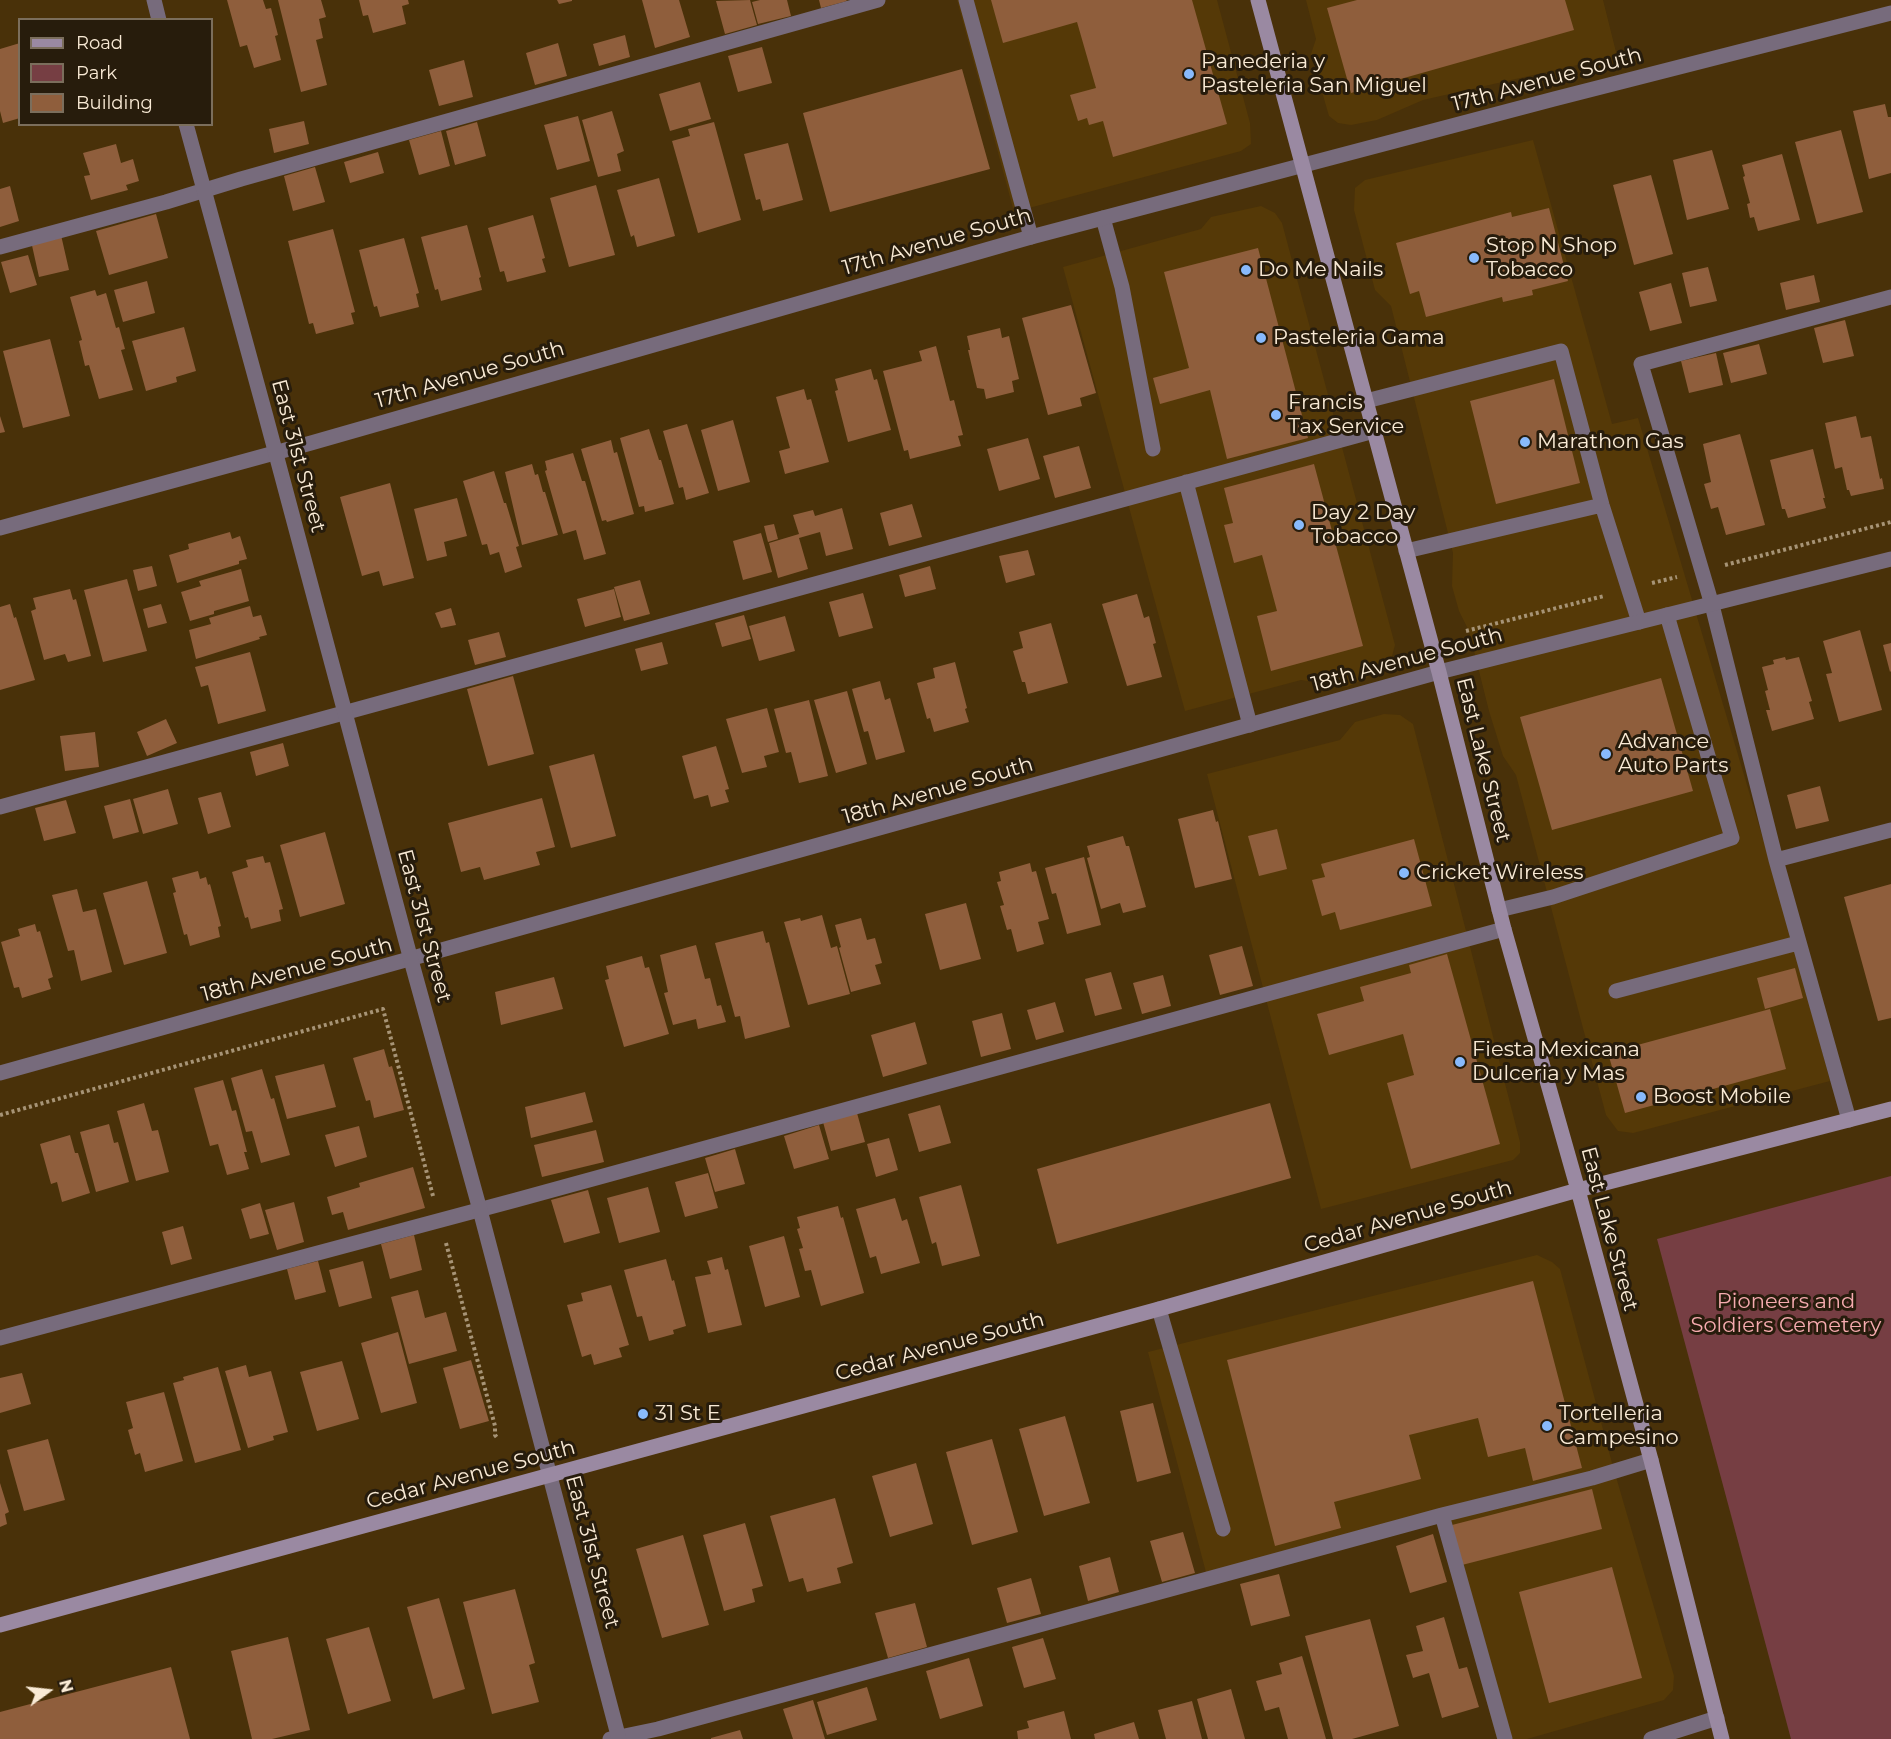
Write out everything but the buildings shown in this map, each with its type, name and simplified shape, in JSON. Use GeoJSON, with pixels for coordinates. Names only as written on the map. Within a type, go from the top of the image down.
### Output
{"type":"FeatureCollection","features":[{"type":"Feature","properties":{"kind":"main road","name":"East Lake Street"},"geometry":{"type":"LineString","coordinates":[[1258,0],[1439,672],[1504,929],[1651,1460],[1722,1739]]}},
{"type":"Feature","properties":{"kind":"main road","name":"Cedar Avenue South"},"geometry":{"type":"LineString","coordinates":[[0,1624],[1159,1310],[1578,1190],[1891,1109]]}},
{"type":"Feature","properties":{"kind":"street"},"geometry":{"type":"LineString","coordinates":[[154,0],[158,18]]}},
{"type":"Feature","properties":{"kind":"street"},"geometry":{"type":"LineString","coordinates":[[0,247],[878,0]]}},
{"type":"Feature","properties":{"kind":"street"},"geometry":{"type":"LineString","coordinates":[[966,0],[1031,237]]}},
{"type":"Feature","properties":{"kind":"street","name":"17th Avenue South"},"geometry":{"type":"LineString","coordinates":[[0,528],[276,453],[1031,237],[1891,13]]}},
{"type":"Feature","properties":{"kind":"street","name":"East 31st Street"},"geometry":{"type":"LineString","coordinates":[[186,126],[480,1210],[616,1738]]}},
{"type":"Feature","properties":{"kind":"street"},"geometry":{"type":"LineString","coordinates":[[1103,219],[1122,287],[1152,449]]}},
{"type":"Feature","properties":{"kind":"street"},"geometry":{"type":"LineString","coordinates":[[1850,1120],[1798,943],[1712,605],[1641,364],[1891,297]]}},
{"type":"Feature","properties":{"kind":"street"},"geometry":{"type":"LineString","coordinates":[[1366,401],[1561,351],[1602,505],[1639,622]]}},
{"type":"Feature","properties":{"kind":"street"},"geometry":{"type":"LineString","coordinates":[[0,807],[1374,431]]}},
{"type":"Feature","properties":{"kind":"street"},"geometry":{"type":"LineString","coordinates":[[1186,482],[1250,725]]}},
{"type":"Feature","properties":{"kind":"street"},"geometry":{"type":"LineString","coordinates":[[1406,551],[1602,505]]}},
{"type":"Feature","properties":{"kind":"street","name":"18th Avenue South"},"geometry":{"type":"LineString","coordinates":[[0,1073],[1439,672],[1891,560]]}},
{"type":"Feature","properties":{"kind":"street"},"geometry":{"type":"LineString","coordinates":[[1499,910],[1553,897],[1732,838],[1667,615]]}},
{"type":"Feature","properties":{"kind":"street"},"geometry":{"type":"LineString","coordinates":[[1776,860],[1891,830]]}},
{"type":"Feature","properties":{"kind":"street"},"geometry":{"type":"LineString","coordinates":[[0,1338],[480,1210],[1504,929]]}},
{"type":"Feature","properties":{"kind":"street"},"geometry":{"type":"LineString","coordinates":[[1616,991],[1798,943]]}},
{"type":"Feature","properties":{"kind":"street"},"geometry":{"type":"LineString","coordinates":[[1159,1310],[1223,1528]]}},
{"type":"Feature","properties":{"kind":"street"},"geometry":{"type":"LineString","coordinates":[[616,1738],[658,1729],[1442,1515],[1592,1478],[1651,1460]]}},
{"type":"Feature","properties":{"kind":"street"},"geometry":{"type":"LineString","coordinates":[[1442,1515],[1505,1739]]}},
{"type":"Feature","properties":{"kind":"street"},"geometry":{"type":"LineString","coordinates":[[1651,1739],[1717,1718]]}},
{"type":"Feature","properties":{"kind":"path"},"geometry":{"type":"LineString","coordinates":[[0,1115],[383,1009]]}},
{"type":"Feature","properties":{"kind":"shaded area"},"geometry":{"type":"Polygon","coordinates":[[[957,0],[1217,0],[1250,123],[1251,144],[1241,151],[1014,212],[957,0]]]}},
{"type":"Feature","properties":{"kind":"shaded area"},"geometry":{"type":"Polygon","coordinates":[[[1306,0],[1603,0],[1617,56],[1423,100],[1377,120],[1351,125],[1338,123],[1329,116],[1311,54],[1316,39],[1306,0]]]}},
{"type":"Feature","properties":{"kind":"shaded area"},"geometry":{"type":"Polygon","coordinates":[[[1533,140],[1612,424],[1638,418],[1785,913],[1830,1081],[1633,1133],[1618,1131],[1606,1115],[1516,775],[1503,756],[1469,631],[1459,611],[1452,586],[1453,553],[1391,306],[1375,290],[1354,210],[1355,188],[1365,180],[1533,140]]]}},
{"type":"Feature","properties":{"kind":"shaded area"},"geometry":{"type":"Polygon","coordinates":[[[1261,206],[1275,213],[1282,223],[1395,645],[1391,660],[1368,677],[1347,687],[1301,680],[1185,711],[1063,267],[1201,229],[1211,217],[1261,206]]]}},
{"type":"Feature","properties":{"kind":"shaded area"},"geometry":{"type":"Polygon","coordinates":[[[1384,714],[1400,715],[1413,724],[1520,1142],[1520,1153],[1513,1160],[1321,1209],[1207,774],[1340,740],[1355,722],[1384,714]]]}},
{"type":"Feature","properties":{"kind":"shaded area"},"geometry":{"type":"Polygon","coordinates":[[[1537,1255],[1552,1262],[1560,1269],[1612,1463],[1674,1676],[1673,1690],[1664,1700],[1527,1739],[1497,1739],[1435,1515],[1208,1580],[1148,1352],[1537,1255]]]}},
{"type":"Feature","properties":{"kind":"green space","name":"Pioneers and Soldiers Cemetery"},"geometry":{"type":"Polygon","coordinates":[[[1891,1176],[1891,1739],[1791,1739],[1657,1239],[1891,1176]]]}},
{"type":"Feature","properties":{"kind":"place","name":"Panederia y Pasteleria San Miguel"},"geometry":{"type":"Point","coordinates":[1189,74]}},
{"type":"Feature","properties":{"kind":"place","name":"Stop N Shop Tobacco"},"geometry":{"type":"Point","coordinates":[1474,258]}},
{"type":"Feature","properties":{"kind":"place","name":"Do Me Nails"},"geometry":{"type":"Point","coordinates":[1246,270]}},
{"type":"Feature","properties":{"kind":"place","name":"Pasteleria Gama"},"geometry":{"type":"Point","coordinates":[1261,338]}},
{"type":"Feature","properties":{"kind":"place","name":"Francis Tax Service"},"geometry":{"type":"Point","coordinates":[1276,415]}},
{"type":"Feature","properties":{"kind":"place","name":"Marathon Gas"},"geometry":{"type":"Point","coordinates":[1525,442]}},
{"type":"Feature","properties":{"kind":"place","name":"Day 2 Day Tobacco"},"geometry":{"type":"Point","coordinates":[1299,525]}},
{"type":"Feature","properties":{"kind":"place","name":"Advance Auto Parts"},"geometry":{"type":"Point","coordinates":[1606,754]}},
{"type":"Feature","properties":{"kind":"place","name":"Cricket Wireless"},"geometry":{"type":"Point","coordinates":[1404,873]}},
{"type":"Feature","properties":{"kind":"place","name":"Fiesta Mexicana Dulceria y Mas"},"geometry":{"type":"Point","coordinates":[1460,1062]}},
{"type":"Feature","properties":{"kind":"place","name":"Boost Mobile"},"geometry":{"type":"Point","coordinates":[1641,1097]}},
{"type":"Feature","properties":{"kind":"place","name":"31 St E"},"geometry":{"type":"Point","coordinates":[643,1414]}},
{"type":"Feature","properties":{"kind":"place","name":"Tortelleria Campesino"},"geometry":{"type":"Point","coordinates":[1547,1426]}}]}
